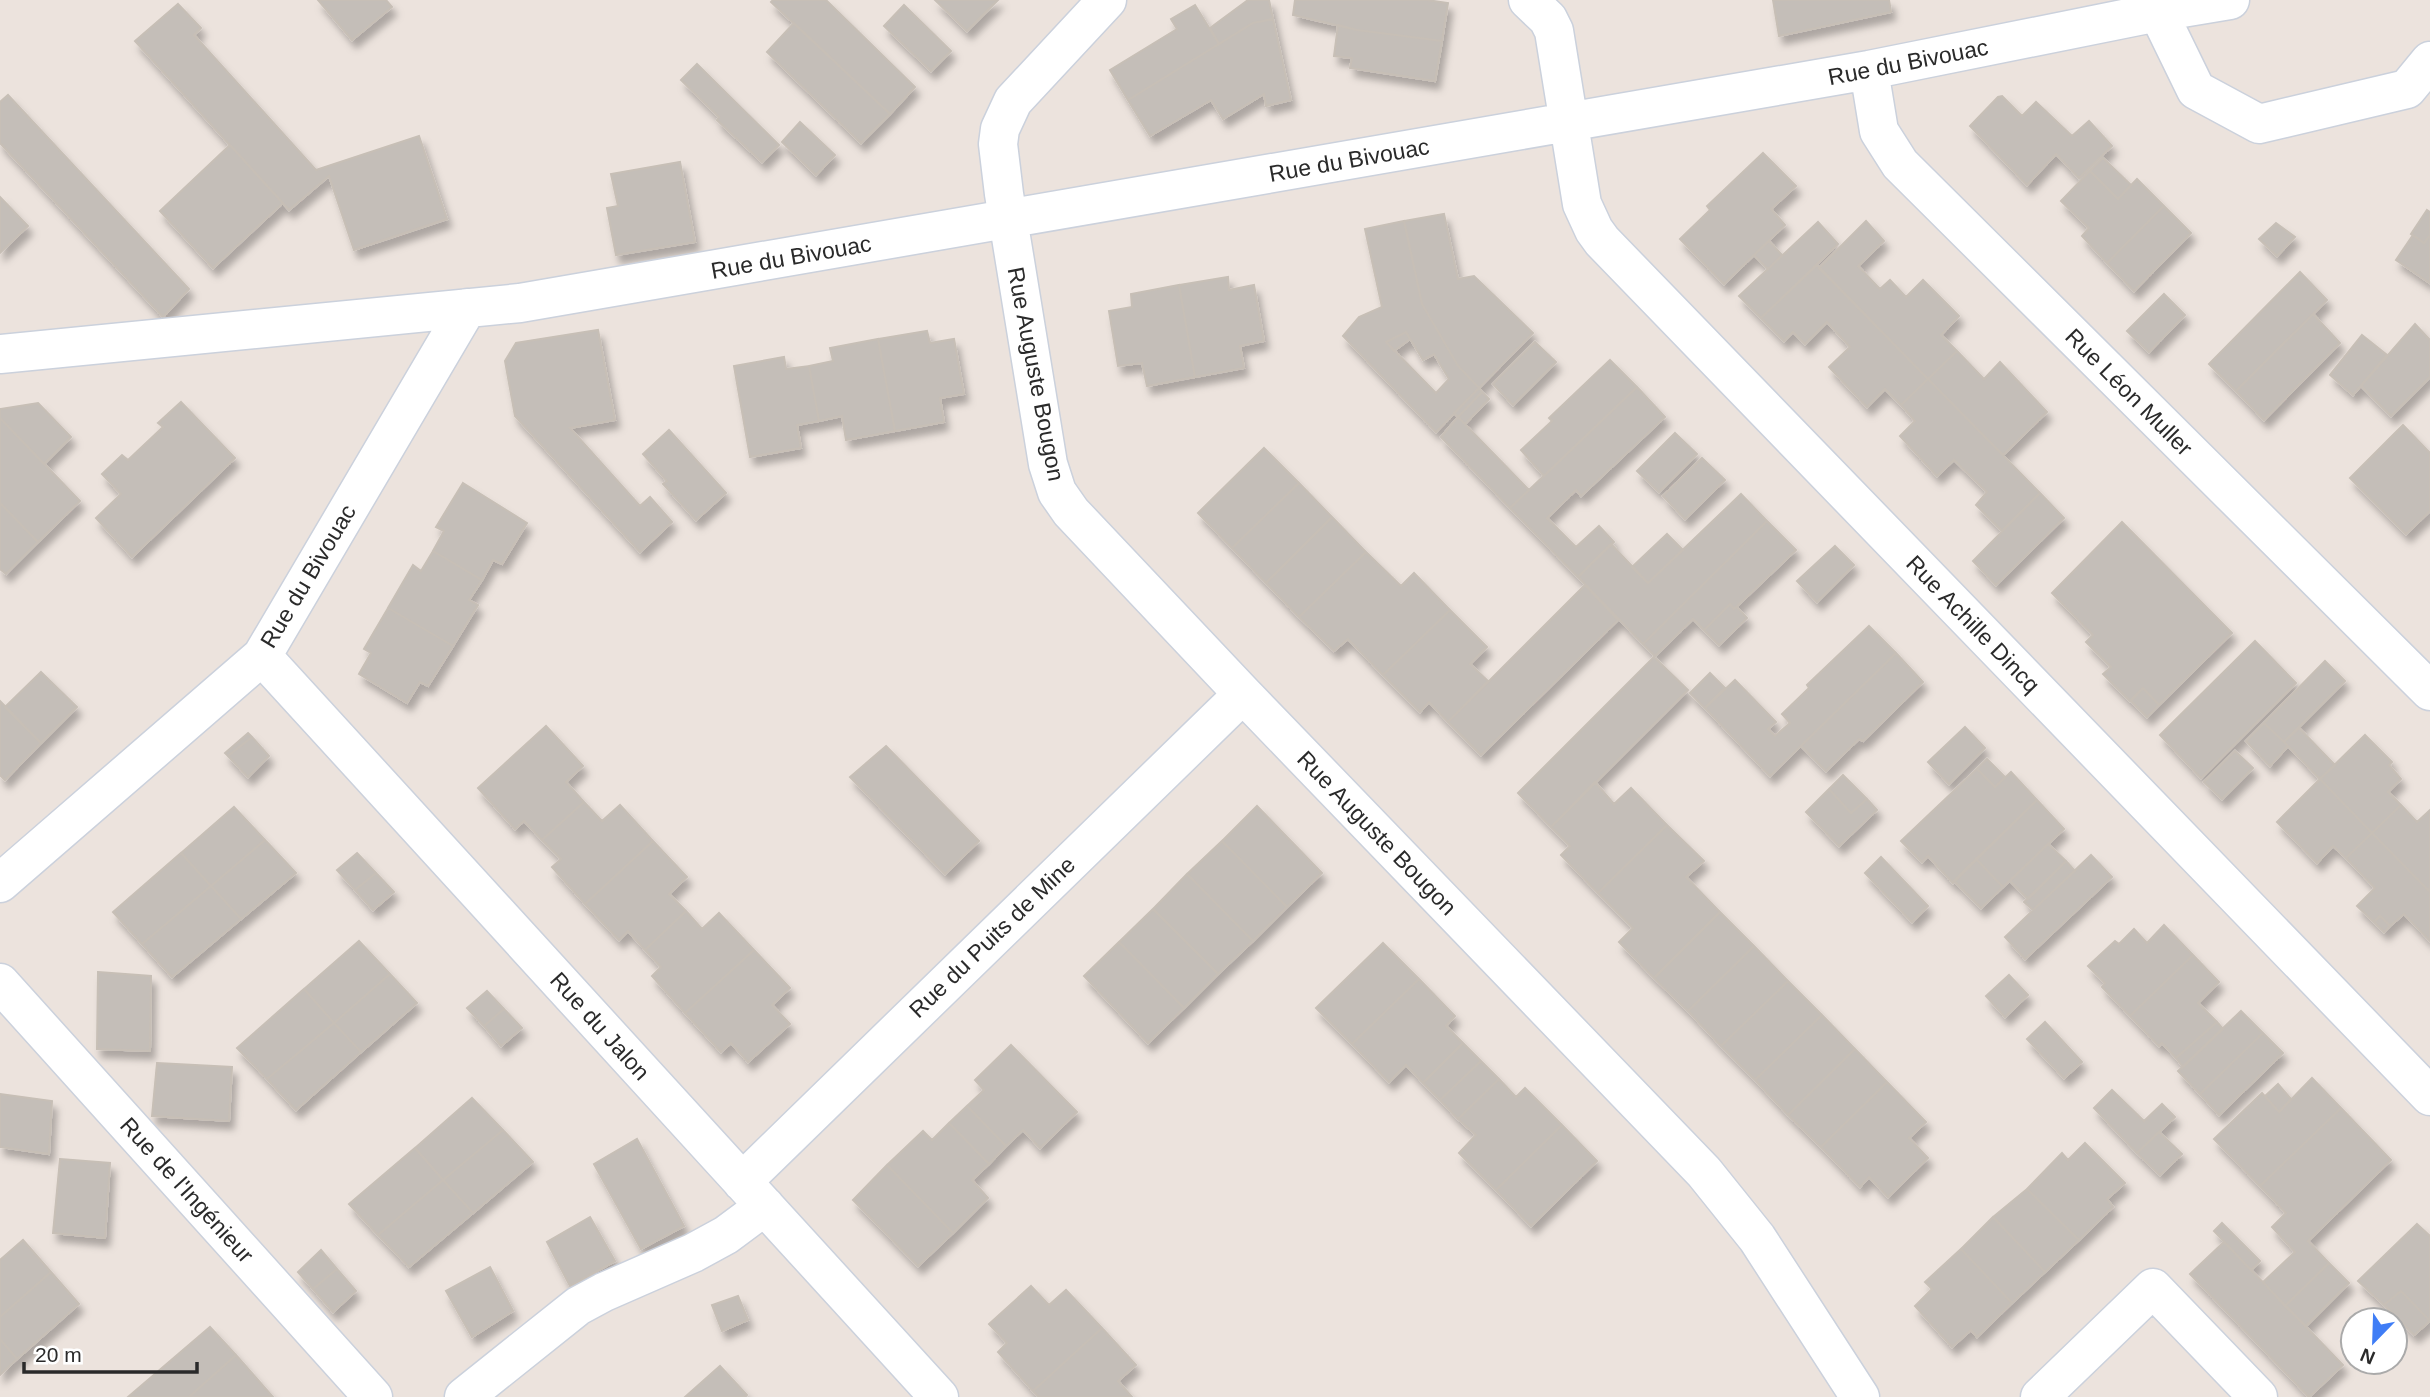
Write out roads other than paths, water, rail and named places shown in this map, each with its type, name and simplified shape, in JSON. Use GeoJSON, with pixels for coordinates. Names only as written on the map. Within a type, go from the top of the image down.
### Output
{"type":"FeatureCollection","features":[{"type":"Feature","properties":{"kind":"street","name":"Rue Auguste Bougon"},"geometry":{"type":"LineString","coordinates":[[1107,0],[1023,89],[1006,114],[998,144],[1007,220],[1048,464],[1057,492],[1071,512],[1243,694],[1704,1172],[1757,1238],[1860,1397]]}},
{"type":"Feature","properties":{"kind":"street","name":"Rue Achille Dincq"},"geometry":{"type":"LineString","coordinates":[[1528,0],[1548,19],[1554,31],[1582,204],[1602,241],[2430,1096]]}},
{"type":"Feature","properties":{"kind":"street","name":"Rue du Bivouac"},"geometry":{"type":"LineString","coordinates":[[0,354],[533,301],[1869,70],[2230,0]]}},
{"type":"Feature","properties":{"kind":"street"},"geometry":{"type":"LineString","coordinates":[[2158,12],[2196,90],[2259,124],[2407,89],[2430,61]]}},
{"type":"Feature","properties":{"kind":"street","name":"Rue Léon Muller"},"geometry":{"type":"LineString","coordinates":[[1869,70],[1879,131],[1900,164],[2430,691]]}},
{"type":"Feature","properties":{"kind":"street","name":"Rue du Bivouac"},"geometry":{"type":"LineString","coordinates":[[0,883],[262,656],[467,307]]}},
{"type":"Feature","properties":{"kind":"street","name":"Rue du Jalon"},"geometry":{"type":"LineString","coordinates":[[262,656],[939,1397]]}},
{"type":"Feature","properties":{"kind":"street","name":"Rue du Puits de Mine"},"geometry":{"type":"LineString","coordinates":[[464,1397],[578,1306],[726,1235],[754,1194],[1243,694]]}},
{"type":"Feature","properties":{"kind":"street","name":"Rue de l'Ingénieur"},"geometry":{"type":"LineString","coordinates":[[0,983],[373,1397]]}},
{"type":"Feature","properties":{"kind":"street"},"geometry":{"type":"LineString","coordinates":[[2040,1397],[2153,1288],[2258,1397]]}}]}
